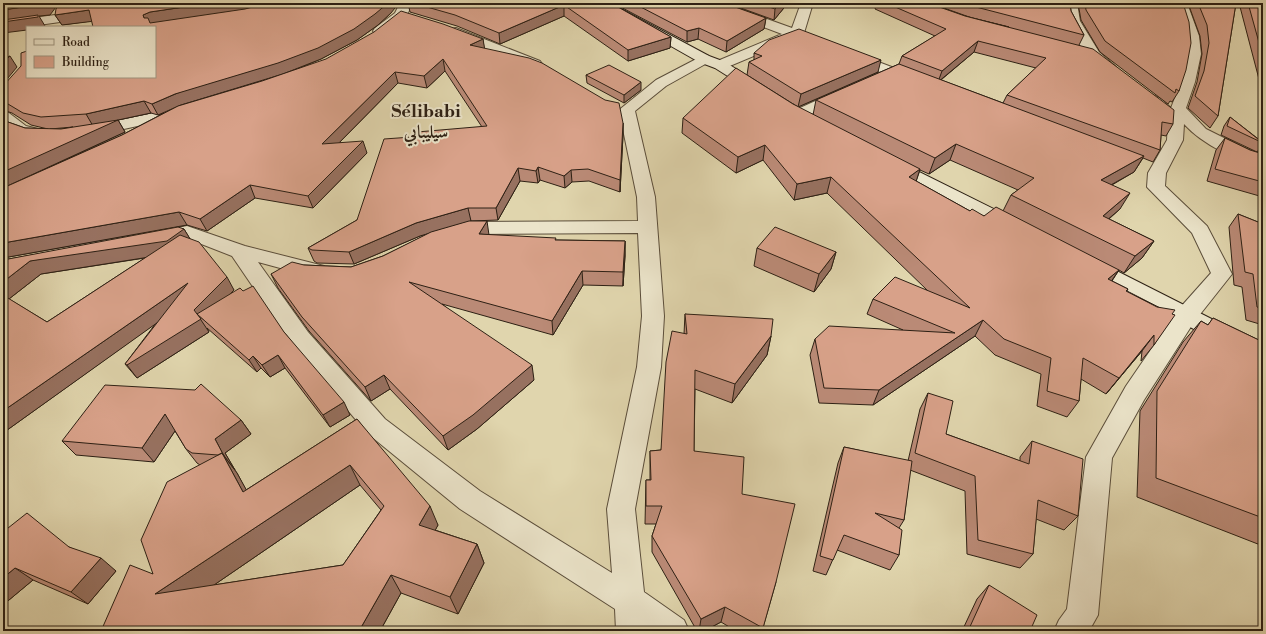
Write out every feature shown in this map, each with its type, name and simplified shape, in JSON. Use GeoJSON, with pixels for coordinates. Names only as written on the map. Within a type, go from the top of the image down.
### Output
{"type":"FeatureCollection","features":[{"type":"Feature","properties":{"kind":"street"},"geometry":{"type":"LineString","coordinates":[[600,3],[712,62],[818,125]]}},
{"type":"Feature","properties":{"kind":"street"},"geometry":{"type":"LineString","coordinates":[[711,3],[835,48],[928,85]]}},
{"type":"Feature","properties":{"kind":"street"},"geometry":{"type":"LineString","coordinates":[[797,35],[807,3]]}},
{"type":"Feature","properties":{"kind":"street"},"geometry":{"type":"LineString","coordinates":[[1071,3],[1074,21],[1093,55]]}},
{"type":"Feature","properties":{"kind":"street"},"geometry":{"type":"LineString","coordinates":[[1178,109],[1185,93],[1193,55],[1192,36],[1180,3]]}},
{"type":"Feature","properties":{"kind":"street"},"geometry":{"type":"LineString","coordinates":[[371,39],[408,12]]}},
{"type":"Feature","properties":{"kind":"street"},"geometry":{"type":"LineString","coordinates":[[3,26],[57,18]]}},
{"type":"Feature","properties":{"kind":"street"},"geometry":{"type":"LineString","coordinates":[[444,28],[551,71]]}},
{"type":"Feature","properties":{"kind":"street"},"geometry":{"type":"LineString","coordinates":[[632,631],[631,602],[621,509],[649,367],[653,316],[646,197],[620,108],[661,83],[712,62],[780,41],[788,36],[797,35]]}},
{"type":"Feature","properties":{"kind":"street"},"geometry":{"type":"LineString","coordinates":[[1078,51],[1093,55],[1122,77]]}},
{"type":"Feature","properties":{"kind":"street"},"geometry":{"type":"LineString","coordinates":[[784,106],[866,84],[893,72]]}},
{"type":"Feature","properties":{"kind":"street"},"geometry":{"type":"LineString","coordinates":[[1070,631],[1082,615],[1099,457],[1135,393],[1186,316],[1222,274],[1200,230],[1156,187],[1149,170],[1175,140],[1176,120],[1139,90]]}},
{"type":"Feature","properties":{"kind":"street"},"geometry":{"type":"LineString","coordinates":[[1157,104],[1178,109],[1200,132],[1236,151],[1263,162]]}},
{"type":"Feature","properties":{"kind":"street"},"geometry":{"type":"LineString","coordinates":[[79,132],[185,111],[129,138]]}},
{"type":"Feature","properties":{"kind":"street"},"geometry":{"type":"LineString","coordinates":[[3,116],[20,129],[35,134],[56,136]]}},
{"type":"Feature","properties":{"kind":"street"},"geometry":{"type":"LineString","coordinates":[[1175,140],[1236,151]]}},
{"type":"Feature","properties":{"kind":"street"},"geometry":{"type":"LineString","coordinates":[[874,154],[1029,234]]}},
{"type":"Feature","properties":{"kind":"street"},"geometry":{"type":"LineString","coordinates":[[441,236],[471,228],[648,227]]}},
{"type":"Feature","properties":{"kind":"street"},"geometry":{"type":"LineString","coordinates":[[134,242],[187,232],[239,251],[310,271],[333,272]]}},
{"type":"Feature","properties":{"kind":"street"},"geometry":{"type":"LineString","coordinates":[[239,251],[300,338],[376,426],[470,500],[631,602],[673,631]]}},
{"type":"Feature","properties":{"kind":"street"},"geometry":{"type":"LineString","coordinates":[[1071,256],[1263,355]]}},
{"type":"Feature","properties":{"kind":"building"},"geometry":{"type":"Polygon","coordinates":[[[3,3],[45,3],[3,10],[3,3]]]}},
{"type":"Feature","properties":{"kind":"building"},"geometry":{"type":"Polygon","coordinates":[[[60,3],[211,3],[150,12],[143,15],[144,18],[148,18],[150,23],[245,9],[268,3],[388,3],[354,29],[318,48],[278,63],[175,94],[152,104],[144,101],[86,114],[41,117],[23,113],[3,101],[3,86],[21,66],[21,53],[26,51],[26,78],[156,78],[156,26],[93,26],[89,10],[55,15],[56,9],[60,3]]]}},
{"type":"Feature","properties":{"kind":"building"},"geometry":{"type":"Polygon","coordinates":[[[413,3],[611,3],[671,37],[628,50],[564,5],[499,33],[455,15],[413,3]]]}},
{"type":"Feature","properties":{"kind":"building"},"geometry":{"type":"Polygon","coordinates":[[[633,3],[724,3],[766,18],[727,41],[699,28],[687,31],[633,3]]]}},
{"type":"Feature","properties":{"kind":"building"},"geometry":{"type":"Polygon","coordinates":[[[758,3],[781,3],[775,9],[758,3]]]}},
{"type":"Feature","properties":{"kind":"building"},"geometry":{"type":"Polygon","coordinates":[[[886,3],[928,3],[965,16],[1093,49],[1174,110],[1173,124],[1162,122],[1160,150],[1007,95],[1046,58],[978,41],[942,71],[902,56],[946,29],[886,3]]]}},
{"type":"Feature","properties":{"kind":"building"},"geometry":{"type":"Polygon","coordinates":[[[963,3],[1070,3],[1071,11],[1084,35],[976,7],[963,3]]]}},
{"type":"Feature","properties":{"kind":"building"},"geometry":{"type":"Polygon","coordinates":[[[1085,3],[1183,3],[1189,22],[1191,43],[1186,70],[1179,91],[1176,89],[1175,93],[1105,41],[1086,10],[1085,3]]]}},
{"type":"Feature","properties":{"kind":"building"},"geometry":{"type":"Polygon","coordinates":[[[1198,3],[1236,3],[1218,116],[1195,96],[1204,71],[1209,43],[1207,25],[1198,3]]]}},
{"type":"Feature","properties":{"kind":"building"},"geometry":{"type":"Polygon","coordinates":[[[1248,3],[1263,3],[1263,57],[1248,3]]]}},
{"type":"Feature","properties":{"kind":"building"},"geometry":{"type":"Polygon","coordinates":[[[401,11],[443,24],[483,39],[470,45],[529,58],[542,63],[605,100],[619,103],[623,123],[620,180],[588,169],[571,170],[564,176],[538,167],[536,171],[518,168],[496,208],[468,208],[416,223],[349,252],[312,250],[308,248],[357,220],[384,139],[412,137],[417,132],[487,126],[443,59],[424,76],[395,72],[322,144],[363,141],[308,196],[250,185],[200,219],[179,212],[3,243],[3,188],[122,135],[178,106],[262,81],[326,59],[374,32],[401,11]]]}},
{"type":"Feature","properties":{"kind":"building"},"geometry":{"type":"Polygon","coordinates":[[[38,15],[38,17],[3,22],[3,20],[38,15]]]}},
{"type":"Feature","properties":{"kind":"building"},"geometry":{"type":"Polygon","coordinates":[[[799,29],[881,60],[801,94],[749,62],[762,56],[754,53],[769,40],[799,29]]]}},
{"type":"Feature","properties":{"kind":"building"},"geometry":{"type":"Polygon","coordinates":[[[10,56],[3,63],[3,58],[10,56]]]}},
{"type":"Feature","properties":{"kind":"building"},"geometry":{"type":"Polygon","coordinates":[[[899,64],[1144,156],[1101,180],[1130,193],[1103,216],[1154,241],[1135,256],[1011,195],[1034,178],[956,144],[935,158],[816,100],[899,64]]]}},
{"type":"Feature","properties":{"kind":"building"},"geometry":{"type":"Polygon","coordinates":[[[609,65],[641,82],[624,95],[586,75],[609,65]]]}},
{"type":"Feature","properties":{"kind":"building"},"geometry":{"type":"Polygon","coordinates":[[[736,68],[793,104],[920,169],[909,177],[970,211],[972,209],[984,216],[996,207],[1119,270],[1108,279],[1128,289],[1126,291],[1157,307],[1175,310],[1172,314],[1175,315],[1154,345],[1154,335],[1119,378],[1083,358],[1079,401],[1047,391],[1051,358],[1004,339],[983,320],[879,390],[824,388],[815,339],[829,326],[955,333],[873,299],[895,277],[970,308],[831,177],[797,184],[765,145],[738,157],[683,118],[736,68]]]}},
{"type":"Feature","properties":{"kind":"building"},"geometry":{"type":"Polygon","coordinates":[[[1230,117],[1263,143],[1227,126],[1230,117]]]}},
{"type":"Feature","properties":{"kind":"building"},"geometry":{"type":"Polygon","coordinates":[[[3,119],[25,128],[61,129],[118,120],[3,172],[3,119]]]}},
{"type":"Feature","properties":{"kind":"building"},"geometry":{"type":"Polygon","coordinates":[[[1225,138],[1250,150],[1263,154],[1263,182],[1215,169],[1225,138]]]}},
{"type":"Feature","properties":{"kind":"building"},"geometry":{"type":"Polygon","coordinates":[[[1238,214],[1263,224],[1263,309],[1257,307],[1253,274],[1245,272],[1238,214]]]}},
{"type":"Feature","properties":{"kind":"building"},"geometry":{"type":"Polygon","coordinates":[[[469,221],[487,221],[479,234],[556,238],[555,240],[625,241],[623,272],[582,271],[552,321],[409,282],[532,365],[473,415],[443,436],[384,375],[365,387],[302,317],[271,274],[292,262],[304,265],[351,267],[383,256],[431,232],[469,221]]]}},
{"type":"Feature","properties":{"kind":"building"},"geometry":{"type":"Polygon","coordinates":[[[178,227],[184,229],[167,241],[30,261],[3,282],[3,260],[178,227]]]}},
{"type":"Feature","properties":{"kind":"building"},"geometry":{"type":"Polygon","coordinates":[[[775,227],[836,252],[819,274],[757,248],[775,227]]]}},
{"type":"Feature","properties":{"kind":"building"},"geometry":{"type":"Polygon","coordinates":[[[180,235],[199,242],[227,277],[194,310],[201,319],[127,365],[125,364],[188,283],[3,411],[3,295],[47,322],[180,235]]]}},
{"type":"Feature","properties":{"kind":"building"},"geometry":{"type":"Polygon","coordinates":[[[253,286],[284,332],[344,402],[323,415],[278,355],[262,365],[253,356],[249,360],[197,314],[240,288],[243,291],[253,286]]]}},
{"type":"Feature","properties":{"kind":"building"},"geometry":{"type":"Polygon","coordinates":[[[685,314],[773,319],[771,336],[735,384],[695,370],[694,451],[744,457],[742,494],[795,504],[763,628],[725,607],[701,619],[652,536],[662,506],[646,506],[646,480],[651,480],[650,451],[661,450],[666,362],[672,331],[687,334],[685,314]]]}},
{"type":"Feature","properties":{"kind":"building"},"geometry":{"type":"Polygon","coordinates":[[[1213,318],[1263,342],[1263,518],[1156,478],[1157,391],[1201,321],[1208,325],[1213,318]]]}},
{"type":"Feature","properties":{"kind":"building"},"geometry":{"type":"Polygon","coordinates":[[[201,384],[241,420],[215,439],[224,456],[222,453],[218,455],[192,453],[186,449],[165,414],[142,448],[62,441],[105,385],[195,390],[201,384]]]}},
{"type":"Feature","properties":{"kind":"building"},"geometry":{"type":"Polygon","coordinates":[[[928,393],[953,401],[946,434],[1029,464],[1032,441],[1083,459],[1078,516],[1038,500],[1033,554],[978,540],[975,476],[915,453],[928,393]]]}},
{"type":"Feature","properties":{"kind":"building"},"geometry":{"type":"Polygon","coordinates":[[[357,419],[430,506],[419,525],[477,544],[450,597],[391,575],[359,631],[101,631],[130,565],[153,574],[141,540],[167,482],[222,453],[243,492],[357,419]],[[350,465],[155,594],[343,565],[384,506],[350,465]]]}},
{"type":"Feature","properties":{"kind":"building"},"geometry":{"type":"Polygon","coordinates":[[[844,447],[912,461],[904,520],[875,513],[902,530],[899,555],[844,535],[833,560],[820,556],[844,447]]]}},
{"type":"Feature","properties":{"kind":"building"},"geometry":{"type":"Polygon","coordinates":[[[27,513],[69,547],[101,558],[71,592],[15,568],[3,578],[3,532],[27,513]]]}},
{"type":"Feature","properties":{"kind":"building"},"geometry":{"type":"Polygon","coordinates":[[[989,585],[1037,615],[1030,631],[968,631],[989,585]]]}},
{"type":"Feature","properties":{"kind":"district","name":"Sélibabi سيليبابي"},"geometry":{"type":"Point","coordinates":[426,121]}}]}
